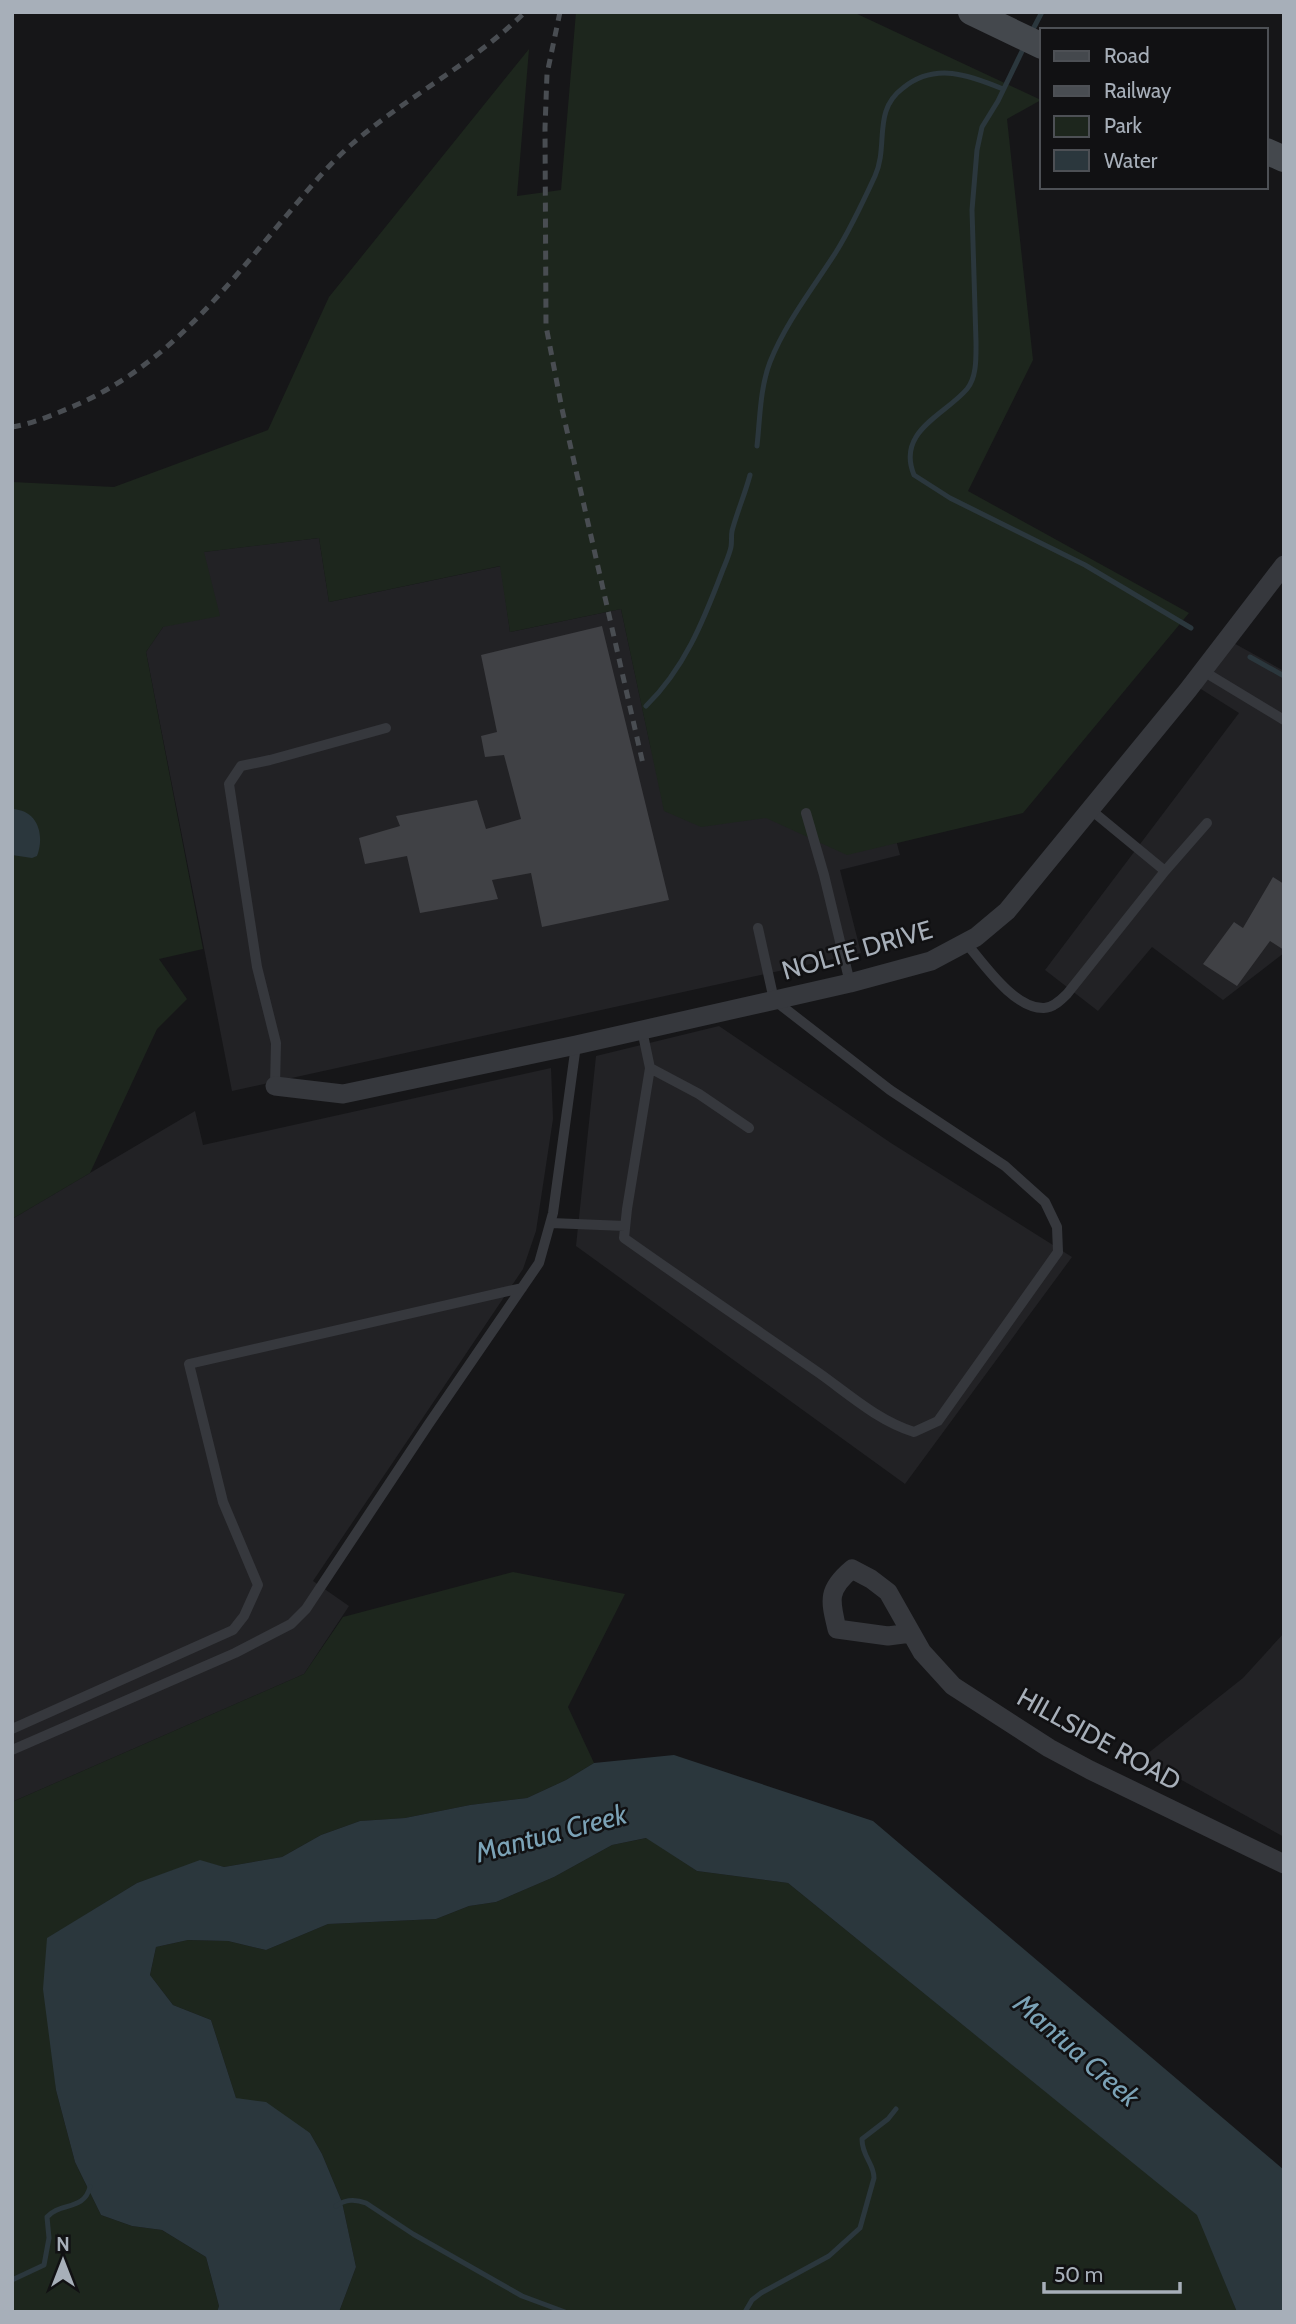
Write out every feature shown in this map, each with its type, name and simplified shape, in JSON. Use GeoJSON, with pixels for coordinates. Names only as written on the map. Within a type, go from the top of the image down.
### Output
{"type":"FeatureCollection","features":[{"type":"Feature","properties":{"kind":"main road"},"geometry":{"type":"LineString","coordinates":[[971,12],[1040,45]]}},
{"type":"Feature","properties":{"kind":"main road"},"geometry":{"type":"LineString","coordinates":[[1268,152],[1284,159]]}},
{"type":"Feature","properties":{"kind":"street","name":"NOLTE DRIVE"},"geometry":{"type":"LineString","coordinates":[[275,1086],[343,1094],[850,983],[931,961],[966,943],[1007,911],[1203,671],[1284,565]]}},
{"type":"Feature","properties":{"kind":"street","name":"HILLSIDE ROAD"},"geometry":{"type":"LineString","coordinates":[[911,1633],[922,1652],[953,1686],[1040,1742],[1090,1770],[1284,1864]]}},
{"type":"Feature","properties":{"kind":"lane"},"geometry":{"type":"LineString","coordinates":[[1203,671],[1284,720]]}},
{"type":"Feature","properties":{"kind":"lane"},"geometry":{"type":"LineString","coordinates":[[275,1086],[276,1044],[257,967],[229,784],[241,766],[386,728]]}},
{"type":"Feature","properties":{"kind":"lane"},"geometry":{"type":"LineString","coordinates":[[1091,810],[1165,871]]}},
{"type":"Feature","properties":{"kind":"lane"},"geometry":{"type":"LineString","coordinates":[[806,813],[850,983]]}},
{"type":"Feature","properties":{"kind":"lane"},"geometry":{"type":"LineString","coordinates":[[966,943],[1009,992],[1032,1006],[1046,1009],[1067,994],[1207,823]]}},
{"type":"Feature","properties":{"kind":"lane"},"geometry":{"type":"LineString","coordinates":[[642,1030],[650,1068],[626,1209],[624,1238],[876,1416],[914,1432],[938,1421],[1058,1252],[1057,1227],[1045,1202],[1005,1166],[890,1090],[774,1000],[758,928]]}},
{"type":"Feature","properties":{"kind":"lane"},"geometry":{"type":"LineString","coordinates":[[12,1750],[235,1653],[291,1623],[306,1609],[539,1263],[551,1223],[576,1045]]}},
{"type":"Feature","properties":{"kind":"lane"},"geometry":{"type":"LineString","coordinates":[[650,1068],[699,1094],[749,1128]]}},
{"type":"Feature","properties":{"kind":"lane"},"geometry":{"type":"LineString","coordinates":[[551,1223],[625,1226]]}},
{"type":"Feature","properties":{"kind":"lane"},"geometry":{"type":"LineString","coordinates":[[12,1729],[233,1630],[244,1616],[258,1585],[222,1502],[189,1364],[522,1288]]}},
{"type":"Feature","properties":{"kind":"shaded area"},"geometry":{"type":"Polygon","coordinates":[[[319,538],[329,602],[501,566],[510,632],[621,609],[651,749],[873,752],[900,855],[840,870],[861,953],[232,1091],[146,652],[163,627],[203,552],[319,538]]]}},
{"type":"Feature","properties":{"kind":"shaded area"},"geometry":{"type":"Polygon","coordinates":[[[1221,636],[1284,671],[1284,953],[1223,1000],[1152,947],[1098,1011],[1045,970],[1239,713],[1185,679],[1221,636]]]}},
{"type":"Feature","properties":{"kind":"shaded area"},"geometry":{"type":"Polygon","coordinates":[[[719,1026],[891,1143],[1072,1257],[905,1484],[576,1246],[596,1056],[719,1026]]]}},
{"type":"Feature","properties":{"kind":"shaded area"},"geometry":{"type":"Polygon","coordinates":[[[551,1068],[553,1119],[536,1231],[523,1269],[313,1581],[349,1606],[304,1674],[12,1802],[12,1219],[195,1111],[203,1145],[551,1068]]]}},
{"type":"Feature","properties":{"kind":"shaded area"},"geometry":{"type":"Polygon","coordinates":[[[1284,1633],[1284,1837],[1142,1758],[1243,1678],[1284,1633]]]}},
{"type":"Feature","properties":{"kind":"green space"},"geometry":{"type":"Polygon","coordinates":[[[576,12],[853,12],[1040,100],[1007,119],[1033,360],[968,491],[1189,613],[1023,813],[847,855],[766,818],[701,827],[664,811],[621,609],[510,632],[500,566],[329,602],[319,538],[204,552],[220,616],[163,627],[146,652],[203,949],[159,959],[187,999],[157,1029],[90,1173],[12,1219],[12,482],[114,487],[268,430],[329,297],[529,49],[517,196],[561,190],[576,12]]]}},
{"type":"Feature","properties":{"kind":"green space"},"geometry":{"type":"Polygon","coordinates":[[[513,1572],[625,1594],[568,1707],[594,1763],[566,1780],[527,1798],[470,1805],[405,1818],[360,1821],[321,1835],[282,1857],[224,1867],[200,1861],[137,1883],[48,1938],[56,2090],[75,2162],[101,2215],[132,2226],[162,2230],[206,2257],[219,2306],[217,2312],[12,2312],[12,1802],[304,1674],[343,1617],[513,1572]]]}},
{"type":"Feature","properties":{"kind":"green space"},"geometry":{"type":"Polygon","coordinates":[[[647,1838],[697,1871],[788,1883],[1198,2215],[1237,2312],[339,2312],[356,2267],[342,2202],[322,2154],[310,2133],[236,2098],[211,2020],[173,2005],[150,1975],[156,1947],[188,1940],[228,1941],[266,1950],[328,1924],[436,1919],[469,1906],[496,1902],[554,1877],[612,1845],[647,1838]]]}},
{"type":"Feature","properties":{"kind":"water"},"geometry":{"type":"Polygon","coordinates":[[[12,809],[28,814],[37,825],[40,840],[37,856],[32,858],[12,855],[12,809]]]}},
{"type":"Feature","properties":{"kind":"water","name":"Mantua Creek"},"geometry":{"type":"Polygon","coordinates":[[[674,1755],[873,1821],[1284,2170],[1284,2312],[1237,2312],[1197,2215],[788,1883],[697,1871],[646,1838],[612,1845],[554,1877],[496,1902],[469,1906],[436,1919],[328,1924],[266,1950],[228,1941],[188,1940],[156,1947],[150,1975],[173,2005],[211,2020],[236,2098],[266,2102],[310,2133],[322,2154],[342,2202],[356,2267],[339,2312],[217,2312],[219,2306],[206,2257],[162,2230],[132,2226],[101,2215],[75,2162],[56,2090],[43,1989],[47,1938],[137,1883],[200,1860],[224,1867],[282,1857],[321,1835],[360,1821],[405,1818],[470,1805],[527,1798],[566,1780],[594,1763],[674,1755]]]}},
{"type":"Feature","properties":{"kind":"building"},"geometry":{"type":"Polygon","coordinates":[[[602,626],[669,900],[542,927],[531,873],[492,880],[498,899],[420,913],[407,856],[365,864],[359,838],[400,826],[396,816],[477,800],[486,829],[521,819],[504,755],[485,757],[481,736],[497,732],[481,655],[602,626]]]}},
{"type":"Feature","properties":{"kind":"building"},"geometry":{"type":"Polygon","coordinates":[[[1273,877],[1284,884],[1284,950],[1270,941],[1237,986],[1203,964],[1234,922],[1243,928],[1273,877]]]}},
{"type":"Feature","properties":{"kind":"waterway"},"geometry":{"type":"LineString","coordinates":[[1031,33],[1042,12]]}},
{"type":"Feature","properties":{"kind":"waterway"},"geometry":{"type":"LineString","coordinates":[[1025,45],[982,127],[977,150],[972,210],[976,342],[974,373],[967,389],[917,435],[910,460],[914,475],[950,498],[1085,565],[1191,628]]}},
{"type":"Feature","properties":{"kind":"waterway"},"geometry":{"type":"LineString","coordinates":[[757,446],[762,393],[770,362],[792,319],[857,215],[879,164],[884,118],[893,97],[915,80],[940,73],[978,79],[1003,89]]}},
{"type":"Feature","properties":{"kind":"waterway"},"geometry":{"type":"LineString","coordinates":[[646,706],[682,661],[700,627],[729,554],[732,531],[750,475]]}},
{"type":"Feature","properties":{"kind":"waterway"},"geometry":{"type":"LineString","coordinates":[[1250,657],[1284,676]]}},
{"type":"Feature","properties":{"kind":"waterway"},"geometry":{"type":"LineString","coordinates":[[745,2312],[752,2300],[761,2293],[829,2256],[860,2228],[874,2178],[862,2139],[888,2119],[896,2109]]}},
{"type":"Feature","properties":{"kind":"waterway"},"geometry":{"type":"LineString","coordinates":[[12,2280],[44,2265],[49,2238],[47,2217],[58,2209],[83,2200],[90,2187]]}},
{"type":"Feature","properties":{"kind":"waterway"},"geometry":{"type":"LineString","coordinates":[[336,2206],[351,2200],[366,2203],[413,2234],[522,2296],[565,2312]]}},
{"type":"Feature","properties":{"kind":"railway"},"geometry":{"type":"LineString","coordinates":[[12,427],[47,417],[102,392],[134,373],[163,350],[215,300],[343,152],[373,127],[484,48],[525,12]]}},
{"type":"Feature","properties":{"kind":"railway"},"geometry":{"type":"LineString","coordinates":[[560,12],[547,74],[546,326],[562,409],[643,764]]}}]}
